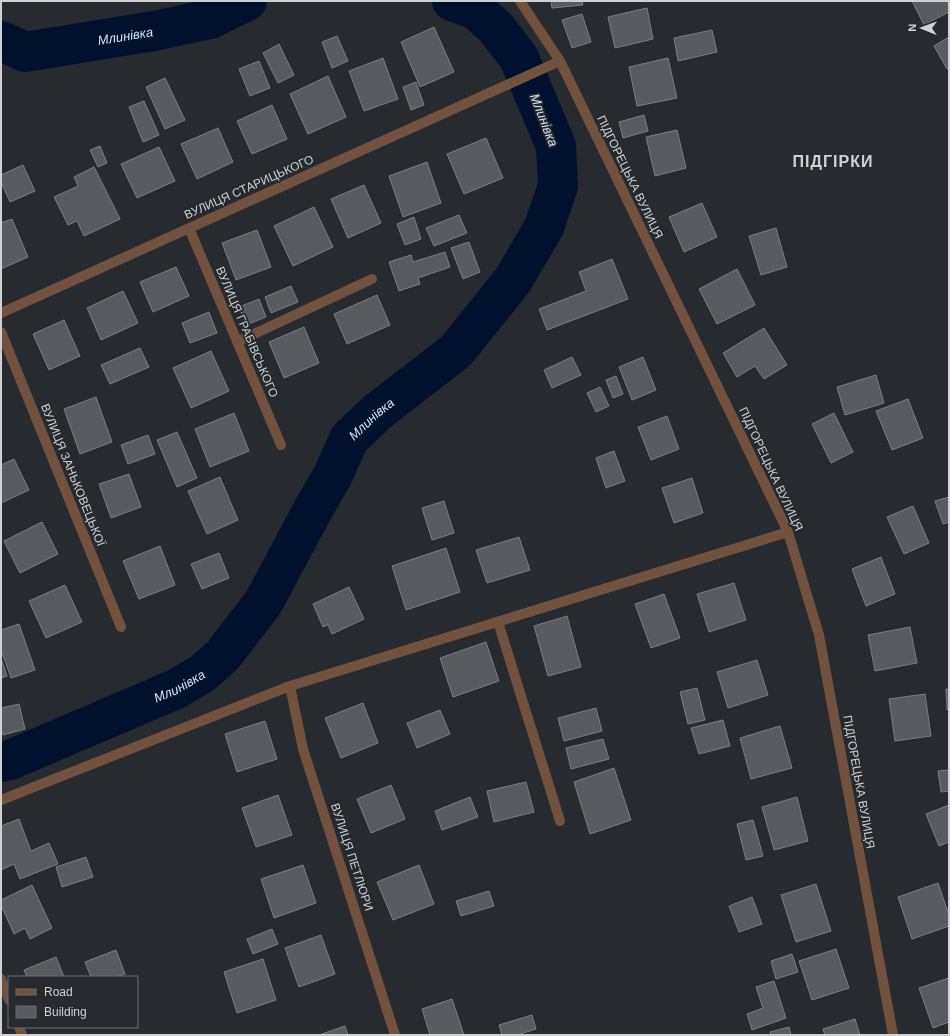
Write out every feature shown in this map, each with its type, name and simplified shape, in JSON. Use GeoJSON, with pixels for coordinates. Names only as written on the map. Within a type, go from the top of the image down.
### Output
{"type":"FeatureCollection","features":[{"type":"Feature","properties":{"kind":"street","name":"ПІДГОРЕЦЬКА ВУЛИЦЯ"},"geometry":{"type":"LineString","coordinates":[[520,1],[560,61],[788,532],[819,635],[893,1035]]}},
{"type":"Feature","properties":{"kind":"street","name":"ВУЛИЦЯ СТАРИЦЬКОГО"},"geometry":{"type":"LineString","coordinates":[[1,313],[560,61]]}},
{"type":"Feature","properties":{"kind":"street","name":"ВУЛИЦЯ ГРАБІВСЬКОГО"},"geometry":{"type":"LineString","coordinates":[[189,228],[281,445]]}},
{"type":"Feature","properties":{"kind":"street"},"geometry":{"type":"LineString","coordinates":[[237,342],[372,279]]}},
{"type":"Feature","properties":{"kind":"street","name":"ВУЛИЦЯ ЗАНЬКОВЕЦЬКОЇ"},"geometry":{"type":"LineString","coordinates":[[1,332],[121,627]]}},
{"type":"Feature","properties":{"kind":"street"},"geometry":{"type":"LineString","coordinates":[[1,800],[290,686],[788,532]]}},
{"type":"Feature","properties":{"kind":"street"},"geometry":{"type":"LineString","coordinates":[[498,622],[560,821]]}},
{"type":"Feature","properties":{"kind":"street","name":"ВУЛИЦЯ ПЕТЛЮРИ"},"geometry":{"type":"LineString","coordinates":[[290,686],[303,749],[395,1035]]}},
{"type":"Feature","properties":{"kind":"street"},"geometry":{"type":"LineString","coordinates":[[1,979],[8,997]]}},
{"type":"Feature","properties":{"kind":"building"},"geometry":{"type":"Polygon","coordinates":[[[551,1],[582,1],[583,5],[552,8],[551,1]]]}},
{"type":"Feature","properties":{"kind":"building"},"geometry":{"type":"Polygon","coordinates":[[[912,1],[949,1],[949,12],[924,25],[912,1]]]}},
{"type":"Feature","properties":{"kind":"building"},"geometry":{"type":"Polygon","coordinates":[[[647,8],[653,39],[615,48],[608,17],[647,8]]]}},
{"type":"Feature","properties":{"kind":"building"},"geometry":{"type":"Polygon","coordinates":[[[582,14],[591,42],[572,48],[562,20],[582,14]]]}},
{"type":"Feature","properties":{"kind":"building"},"geometry":{"type":"Polygon","coordinates":[[[434,27],[454,72],[420,87],[401,42],[434,27]]]}},
{"type":"Feature","properties":{"kind":"building"},"geometry":{"type":"Polygon","coordinates":[[[712,30],[717,52],[678,61],[674,38],[712,30]]]}},
{"type":"Feature","properties":{"kind":"building"},"geometry":{"type":"Polygon","coordinates":[[[337,36],[348,61],[332,68],[322,42],[337,36]]]}},
{"type":"Feature","properties":{"kind":"building"},"geometry":{"type":"Polygon","coordinates":[[[949,37],[949,68],[947,69],[934,46],[949,37]]]}},
{"type":"Feature","properties":{"kind":"building"},"geometry":{"type":"Polygon","coordinates":[[[279,44],[294,75],[278,83],[263,53],[279,44]]]}},
{"type":"Feature","properties":{"kind":"building"},"geometry":{"type":"Polygon","coordinates":[[[383,58],[398,99],[364,111],[349,71],[383,58]]]}},
{"type":"Feature","properties":{"kind":"building"},"geometry":{"type":"Polygon","coordinates":[[[668,58],[677,98],[637,106],[629,67],[668,58]]]}},
{"type":"Feature","properties":{"kind":"building"},"geometry":{"type":"Polygon","coordinates":[[[259,61],[270,88],[250,96],[239,69],[259,61]]]}},
{"type":"Feature","properties":{"kind":"building"},"geometry":{"type":"Polygon","coordinates":[[[328,76],[346,117],[308,134],[290,94],[328,76]]]}},
{"type":"Feature","properties":{"kind":"building"},"geometry":{"type":"Polygon","coordinates":[[[165,78],[185,120],[165,129],[146,87],[165,78]]]}},
{"type":"Feature","properties":{"kind":"building"},"geometry":{"type":"Polygon","coordinates":[[[416,82],[424,105],[411,110],[403,87],[416,82]]]}},
{"type":"Feature","properties":{"kind":"building"},"geometry":{"type":"Polygon","coordinates":[[[144,101],[159,135],[143,142],[129,107],[144,101]]]}},
{"type":"Feature","properties":{"kind":"building"},"geometry":{"type":"Polygon","coordinates":[[[272,105],[287,139],[252,154],[237,121],[272,105]]]}},
{"type":"Feature","properties":{"kind":"building"},"geometry":{"type":"Polygon","coordinates":[[[644,115],[648,131],[623,138],[619,122],[644,115]]]}},
{"type":"Feature","properties":{"kind":"building"},"geometry":{"type":"Polygon","coordinates":[[[218,128],[233,162],[197,179],[181,144],[218,128]]]}},
{"type":"Feature","properties":{"kind":"building"},"geometry":{"type":"Polygon","coordinates":[[[677,130],[686,168],[655,176],[646,137],[677,130]]]}},
{"type":"Feature","properties":{"kind":"building"},"geometry":{"type":"Polygon","coordinates":[[[486,138],[503,178],[464,194],[447,154],[486,138]]]}},
{"type":"Feature","properties":{"kind":"building"},"geometry":{"type":"Polygon","coordinates":[[[100,146],[107,163],[98,167],[90,150],[100,146]]]}},
{"type":"Feature","properties":{"kind":"building"},"geometry":{"type":"Polygon","coordinates":[[[159,147],[175,181],[137,198],[121,164],[159,147]]]}},
{"type":"Feature","properties":{"kind":"building"},"geometry":{"type":"Polygon","coordinates":[[[427,162],[441,203],[403,217],[389,176],[427,162]]]}},
{"type":"Feature","properties":{"kind":"building"},"geometry":{"type":"Polygon","coordinates":[[[23,165],[35,191],[10,202],[1,182],[1,175],[23,165]]]}},
{"type":"Feature","properties":{"kind":"building"},"geometry":{"type":"Polygon","coordinates":[[[94,167],[120,219],[84,236],[77,221],[68,225],[54,197],[78,186],[74,177],[94,167]]]}},
{"type":"Feature","properties":{"kind":"building"},"geometry":{"type":"Polygon","coordinates":[[[364,185],[381,223],[348,238],[331,199],[364,185]]]}},
{"type":"Feature","properties":{"kind":"building"},"geometry":{"type":"Polygon","coordinates":[[[702,203],[717,237],[684,252],[669,217],[702,203]]]}},
{"type":"Feature","properties":{"kind":"building"},"geometry":{"type":"Polygon","coordinates":[[[314,207],[333,247],[293,266],[274,226],[314,207]]]}},
{"type":"Feature","properties":{"kind":"building"},"geometry":{"type":"Polygon","coordinates":[[[459,215],[467,233],[434,246],[426,228],[459,215]]]}},
{"type":"Feature","properties":{"kind":"building"},"geometry":{"type":"Polygon","coordinates":[[[414,217],[421,239],[405,245],[397,224],[414,217]]]}},
{"type":"Feature","properties":{"kind":"building"},"geometry":{"type":"Polygon","coordinates":[[[12,219],[28,257],[1,269],[1,223],[12,219]]]}},
{"type":"Feature","properties":{"kind":"building"},"geometry":{"type":"Polygon","coordinates":[[[776,228],[787,267],[761,275],[749,236],[776,228]]]}},
{"type":"Feature","properties":{"kind":"building"},"geometry":{"type":"Polygon","coordinates":[[[257,230],[271,267],[236,280],[222,243],[257,230]]]}},
{"type":"Feature","properties":{"kind":"building"},"geometry":{"type":"Polygon","coordinates":[[[469,242],[480,272],[463,279],[451,248],[469,242]]]}},
{"type":"Feature","properties":{"kind":"building"},"geometry":{"type":"Polygon","coordinates":[[[445,252],[450,267],[418,278],[420,284],[399,291],[389,262],[411,255],[413,262],[445,252]]]}},
{"type":"Feature","properties":{"kind":"building"},"geometry":{"type":"Polygon","coordinates":[[[612,259],[628,299],[547,330],[539,309],[586,291],[579,272],[612,259]]]}},
{"type":"Feature","properties":{"kind":"building"},"geometry":{"type":"Polygon","coordinates":[[[176,267],[189,296],[153,312],[140,282],[176,267]]]}},
{"type":"Feature","properties":{"kind":"building"},"geometry":{"type":"Polygon","coordinates":[[[737,269],[755,305],[717,324],[699,289],[737,269]]]}},
{"type":"Feature","properties":{"kind":"building"},"geometry":{"type":"Polygon","coordinates":[[[291,286],[298,302],[271,313],[265,297],[291,286]]]}},
{"type":"Feature","properties":{"kind":"building"},"geometry":{"type":"Polygon","coordinates":[[[123,291],[138,323],[101,340],[87,308],[123,291]]]}},
{"type":"Feature","properties":{"kind":"building"},"geometry":{"type":"Polygon","coordinates":[[[377,295],[390,325],[347,344],[334,314],[377,295]]]}},
{"type":"Feature","properties":{"kind":"building"},"geometry":{"type":"Polygon","coordinates":[[[259,299],[266,317],[246,325],[239,307],[259,299]]]}},
{"type":"Feature","properties":{"kind":"building"},"geometry":{"type":"Polygon","coordinates":[[[209,312],[217,333],[190,343],[182,323],[209,312]]]}},
{"type":"Feature","properties":{"kind":"building"},"geometry":{"type":"Polygon","coordinates":[[[64,320],[80,356],[49,370],[33,334],[64,320]]]}},
{"type":"Feature","properties":{"kind":"building"},"geometry":{"type":"Polygon","coordinates":[[[304,327],[319,363],[284,378],[269,342],[304,327]]]}},
{"type":"Feature","properties":{"kind":"building"},"geometry":{"type":"Polygon","coordinates":[[[764,328],[787,365],[764,379],[755,366],[737,377],[723,353],[764,328]]]}},
{"type":"Feature","properties":{"kind":"building"},"geometry":{"type":"Polygon","coordinates":[[[140,348],[149,367],[110,384],[101,365],[140,348]]]}},
{"type":"Feature","properties":{"kind":"building"},"geometry":{"type":"Polygon","coordinates":[[[211,351],[229,391],[191,408],[173,368],[211,351]]]}},
{"type":"Feature","properties":{"kind":"building"},"geometry":{"type":"Polygon","coordinates":[[[572,357],[581,375],[552,388],[544,370],[572,357]]]}},
{"type":"Feature","properties":{"kind":"building"},"geometry":{"type":"Polygon","coordinates":[[[643,357],[656,390],[632,400],[619,367],[643,357]]]}},
{"type":"Feature","properties":{"kind":"building"},"geometry":{"type":"Polygon","coordinates":[[[876,375],[884,403],[845,415],[837,387],[876,375]]]}},
{"type":"Feature","properties":{"kind":"building"},"geometry":{"type":"Polygon","coordinates":[[[616,376],[623,394],[613,398],[606,380],[616,376]]]}},
{"type":"Feature","properties":{"kind":"building"},"geometry":{"type":"Polygon","coordinates":[[[600,387],[609,406],[596,412],[587,393],[600,387]]]}},
{"type":"Feature","properties":{"kind":"building"},"geometry":{"type":"Polygon","coordinates":[[[96,397],[112,442],[80,454],[64,409],[96,397]]]}},
{"type":"Feature","properties":{"kind":"building"},"geometry":{"type":"Polygon","coordinates":[[[908,399],[923,438],[892,450],[876,411],[908,399]]]}},
{"type":"Feature","properties":{"kind":"building"},"geometry":{"type":"Polygon","coordinates":[[[234,413],[249,451],[210,467],[195,429],[234,413]]]}},
{"type":"Feature","properties":{"kind":"building"},"geometry":{"type":"Polygon","coordinates":[[[834,413],[853,452],[831,463],[812,424],[834,413]]]}},
{"type":"Feature","properties":{"kind":"building"},"geometry":{"type":"Polygon","coordinates":[[[667,416],[679,449],[651,460],[638,427],[667,416]]]}},
{"type":"Feature","properties":{"kind":"building"},"geometry":{"type":"Polygon","coordinates":[[[177,432],[197,478],[177,487],[157,440],[177,432]]]}},
{"type":"Feature","properties":{"kind":"building"},"geometry":{"type":"Polygon","coordinates":[[[148,435],[155,454],[128,464],[121,445],[148,435]]]}},
{"type":"Feature","properties":{"kind":"building"},"geometry":{"type":"Polygon","coordinates":[[[614,451],[625,481],[606,488],[596,458],[614,451]]]}},
{"type":"Feature","properties":{"kind":"building"},"geometry":{"type":"Polygon","coordinates":[[[14,459],[29,490],[1,503],[1,465],[14,459]]]}},
{"type":"Feature","properties":{"kind":"building"},"geometry":{"type":"Polygon","coordinates":[[[129,474],[141,507],[111,518],[99,484],[129,474]]]}},
{"type":"Feature","properties":{"kind":"building"},"geometry":{"type":"Polygon","coordinates":[[[220,477],[238,520],[207,534],[188,491],[220,477]]]}},
{"type":"Feature","properties":{"kind":"building"},"geometry":{"type":"Polygon","coordinates":[[[692,478],[703,513],[674,523],[662,488],[692,478]]]}},
{"type":"Feature","properties":{"kind":"building"},"geometry":{"type":"Polygon","coordinates":[[[949,497],[949,522],[943,524],[935,501],[949,497]]]}},
{"type":"Feature","properties":{"kind":"building"},"geometry":{"type":"Polygon","coordinates":[[[444,501],[454,533],[432,540],[422,508],[444,501]]]}},
{"type":"Feature","properties":{"kind":"building"},"geometry":{"type":"Polygon","coordinates":[[[913,506],[929,543],[904,554],[887,517],[913,506]]]}},
{"type":"Feature","properties":{"kind":"building"},"geometry":{"type":"Polygon","coordinates":[[[42,522],[58,554],[20,573],[4,541],[42,522]]]}},
{"type":"Feature","properties":{"kind":"building"},"geometry":{"type":"Polygon","coordinates":[[[519,537],[530,570],[487,583],[476,550],[519,537]]]}},
{"type":"Feature","properties":{"kind":"building"},"geometry":{"type":"Polygon","coordinates":[[[160,546],[175,585],[139,599],[123,561],[160,546]]]}},
{"type":"Feature","properties":{"kind":"building"},"geometry":{"type":"Polygon","coordinates":[[[446,548],[460,592],[406,610],[392,566],[446,548]]]}},
{"type":"Feature","properties":{"kind":"building"},"geometry":{"type":"Polygon","coordinates":[[[219,553],[229,578],[202,589],[191,564],[219,553]]]}},
{"type":"Feature","properties":{"kind":"building"},"geometry":{"type":"Polygon","coordinates":[[[881,557],[895,594],[866,606],[852,569],[881,557]]]}},
{"type":"Feature","properties":{"kind":"building"},"geometry":{"type":"Polygon","coordinates":[[[734,583],[746,620],[709,632],[697,594],[734,583]]]}},
{"type":"Feature","properties":{"kind":"building"},"geometry":{"type":"Polygon","coordinates":[[[65,585],[82,622],[46,638],[29,601],[65,585]]]}},
{"type":"Feature","properties":{"kind":"building"},"geometry":{"type":"Polygon","coordinates":[[[349,587],[364,619],[332,634],[328,625],[323,627],[313,604],[349,587]]]}},
{"type":"Feature","properties":{"kind":"building"},"geometry":{"type":"Polygon","coordinates":[[[664,594],[680,638],[651,648],[635,604],[664,594]]]}},
{"type":"Feature","properties":{"kind":"building"},"geometry":{"type":"Polygon","coordinates":[[[567,616],[581,667],[548,676],[534,626],[567,616]]]}},
{"type":"Feature","properties":{"kind":"building"},"geometry":{"type":"Polygon","coordinates":[[[19,624],[35,670],[11,678],[1,650],[1,630],[19,624]]]}},
{"type":"Feature","properties":{"kind":"building"},"geometry":{"type":"Polygon","coordinates":[[[910,627],[917,663],[875,671],[868,635],[910,627]]]}},
{"type":"Feature","properties":{"kind":"building"},"geometry":{"type":"Polygon","coordinates":[[[486,642],[499,681],[453,697],[440,658],[486,642]]]}},
{"type":"Feature","properties":{"kind":"building"},"geometry":{"type":"Polygon","coordinates":[[[1,658],[7,676],[1,678],[1,658]]]}},
{"type":"Feature","properties":{"kind":"building"},"geometry":{"type":"Polygon","coordinates":[[[757,660],[768,695],[728,708],[717,672],[757,660]]]}},
{"type":"Feature","properties":{"kind":"building"},"geometry":{"type":"Polygon","coordinates":[[[697,688],[705,720],[688,724],[680,692],[697,688]]]}},
{"type":"Feature","properties":{"kind":"building"},"geometry":{"type":"Polygon","coordinates":[[[946,689],[949,689],[949,710],[947,710],[946,689]]]}},
{"type":"Feature","properties":{"kind":"building"},"geometry":{"type":"Polygon","coordinates":[[[925,694],[931,736],[895,741],[889,699],[925,694]]]}},
{"type":"Feature","properties":{"kind":"building"},"geometry":{"type":"Polygon","coordinates":[[[363,703],[378,743],[341,758],[325,718],[363,703]]]}},
{"type":"Feature","properties":{"kind":"building"},"geometry":{"type":"Polygon","coordinates":[[[19,704],[25,729],[3,735],[1,728],[1,708],[19,704]]]}},
{"type":"Feature","properties":{"kind":"building"},"geometry":{"type":"Polygon","coordinates":[[[596,708],[602,731],[564,741],[558,718],[596,708]]]}},
{"type":"Feature","properties":{"kind":"building"},"geometry":{"type":"Polygon","coordinates":[[[440,710],[450,734],[417,748],[407,723],[440,710]]]}},
{"type":"Feature","properties":{"kind":"building"},"geometry":{"type":"Polygon","coordinates":[[[723,720],[730,746],[699,754],[691,728],[723,720]]]}},
{"type":"Feature","properties":{"kind":"building"},"geometry":{"type":"Polygon","coordinates":[[[265,721],[277,759],[237,772],[225,734],[265,721]]]}},
{"type":"Feature","properties":{"kind":"building"},"geometry":{"type":"Polygon","coordinates":[[[780,726],[792,768],[751,779],[740,738],[780,726]]]}},
{"type":"Feature","properties":{"kind":"building"},"geometry":{"type":"Polygon","coordinates":[[[603,739],[609,759],[571,769],[566,748],[603,739]]]}},
{"type":"Feature","properties":{"kind":"building"},"geometry":{"type":"Polygon","coordinates":[[[614,768],[631,820],[590,834],[574,782],[614,768]]]}},
{"type":"Feature","properties":{"kind":"building"},"geometry":{"type":"Polygon","coordinates":[[[949,770],[949,791],[941,792],[938,771],[949,770]]]}},
{"type":"Feature","properties":{"kind":"building"},"geometry":{"type":"Polygon","coordinates":[[[526,782],[534,812],[494,822],[487,791],[526,782]]]}},
{"type":"Feature","properties":{"kind":"building"},"geometry":{"type":"Polygon","coordinates":[[[391,785],[405,819],[371,833],[357,799],[391,785]]]}},
{"type":"Feature","properties":{"kind":"building"},"geometry":{"type":"Polygon","coordinates":[[[278,795],[292,835],[256,847],[242,808],[278,795]]]}},
{"type":"Feature","properties":{"kind":"building"},"geometry":{"type":"Polygon","coordinates":[[[470,797],[478,817],[442,830],[435,811],[470,797]]]}},
{"type":"Feature","properties":{"kind":"building"},"geometry":{"type":"Polygon","coordinates":[[[797,797],[808,841],[774,850],[762,807],[797,797]]]}},
{"type":"Feature","properties":{"kind":"building"},"geometry":{"type":"Polygon","coordinates":[[[949,805],[949,842],[939,846],[926,814],[949,805]]]}},
{"type":"Feature","properties":{"kind":"building"},"geometry":{"type":"Polygon","coordinates":[[[19,819],[31,851],[49,843],[58,864],[20,879],[14,864],[1,870],[1,826],[19,819]]]}},
{"type":"Feature","properties":{"kind":"building"},"geometry":{"type":"Polygon","coordinates":[[[753,820],[763,856],[746,860],[737,824],[753,820]]]}},
{"type":"Feature","properties":{"kind":"building"},"geometry":{"type":"Polygon","coordinates":[[[86,857],[93,877],[62,887],[56,867],[86,857]]]}},
{"type":"Feature","properties":{"kind":"building"},"geometry":{"type":"Polygon","coordinates":[[[303,865],[316,903],[274,918],[261,879],[303,865]]]}},
{"type":"Feature","properties":{"kind":"building"},"geometry":{"type":"Polygon","coordinates":[[[419,865],[434,904],[393,920],[377,882],[419,865]]]}},
{"type":"Feature","properties":{"kind":"building"},"geometry":{"type":"Polygon","coordinates":[[[938,883],[949,915],[949,926],[912,939],[898,897],[938,883]]]}},
{"type":"Feature","properties":{"kind":"building"},"geometry":{"type":"Polygon","coordinates":[[[816,884],[831,931],[796,942],[781,895],[816,884]]]}},
{"type":"Feature","properties":{"kind":"building"},"geometry":{"type":"Polygon","coordinates":[[[32,885],[52,928],[30,939],[25,928],[14,934],[1,905],[1,900],[32,885]]]}},
{"type":"Feature","properties":{"kind":"building"},"geometry":{"type":"Polygon","coordinates":[[[489,891],[494,906],[461,916],[456,901],[489,891]]]}},
{"type":"Feature","properties":{"kind":"building"},"geometry":{"type":"Polygon","coordinates":[[[752,897],[762,924],[739,932],[729,906],[752,897]]]}},
{"type":"Feature","properties":{"kind":"building"},"geometry":{"type":"Polygon","coordinates":[[[272,929],[278,944],[253,954],[247,939],[272,929]]]}},
{"type":"Feature","properties":{"kind":"building"},"geometry":{"type":"Polygon","coordinates":[[[321,935],[335,974],[299,987],[285,948],[321,935]]]}},
{"type":"Feature","properties":{"kind":"building"},"geometry":{"type":"Polygon","coordinates":[[[836,949],[849,988],[812,1000],[799,961],[836,949]]]}},
{"type":"Feature","properties":{"kind":"building"},"geometry":{"type":"Polygon","coordinates":[[[116,950],[125,974],[119,976],[91,976],[85,962],[116,950]]]}},
{"type":"Feature","properties":{"kind":"building"},"geometry":{"type":"Polygon","coordinates":[[[792,954],[798,972],[776,979],[771,961],[792,954]]]}},
{"type":"Feature","properties":{"kind":"building"},"geometry":{"type":"Polygon","coordinates":[[[56,957],[64,976],[27,976],[24,970],[56,957]]]}},
{"type":"Feature","properties":{"kind":"building"},"geometry":{"type":"Polygon","coordinates":[[[263,959],[276,1000],[237,1013],[224,972],[263,959]]]}},
{"type":"Feature","properties":{"kind":"building"},"geometry":{"type":"Polygon","coordinates":[[[949,978],[949,1022],[933,1028],[919,988],[949,978]]]}},
{"type":"Feature","properties":{"kind":"building"},"geometry":{"type":"Polygon","coordinates":[[[774,981],[786,1018],[752,1030],[747,1014],[763,1008],[756,987],[774,981]]]}},
{"type":"Feature","properties":{"kind":"building"},"geometry":{"type":"Polygon","coordinates":[[[452,999],[464,1035],[430,1035],[422,1009],[452,999]]]}},
{"type":"Feature","properties":{"kind":"building"},"geometry":{"type":"Polygon","coordinates":[[[532,1015],[536,1029],[517,1035],[502,1035],[499,1025],[532,1015]]]}},
{"type":"Feature","properties":{"kind":"building"},"geometry":{"type":"Polygon","coordinates":[[[855,1019],[860,1035],[825,1035],[823,1029],[855,1019]]]}},
{"type":"Feature","properties":{"kind":"building"},"geometry":{"type":"Polygon","coordinates":[[[345,1026],[348,1035],[319,1035],[345,1026]]]}},
{"type":"Feature","properties":{"kind":"building"},"geometry":{"type":"Polygon","coordinates":[[[789,1027],[791,1035],[771,1035],[770,1032],[789,1027]]]}},
{"type":"Feature","properties":{"kind":"waterway","name":"Млинівка"},"geometry":{"type":"LineString","coordinates":[[1,41],[25,52],[154,31],[210,19],[247,1]]}},
{"type":"Feature","properties":{"kind":"waterway","name":"Млинівка"},"geometry":{"type":"LineString","coordinates":[[1,762],[10,760],[176,689],[203,673],[223,655],[263,603],[333,475],[349,439],[376,413],[456,351],[513,280],[544,227],[558,186],[556,146],[519,58],[496,28],[476,10],[452,1]]}},
{"type":"Feature","properties":{"kind":"district","name":"ПІДГІРКИ"},"geometry":{"type":"Point","coordinates":[833,161]}}]}
